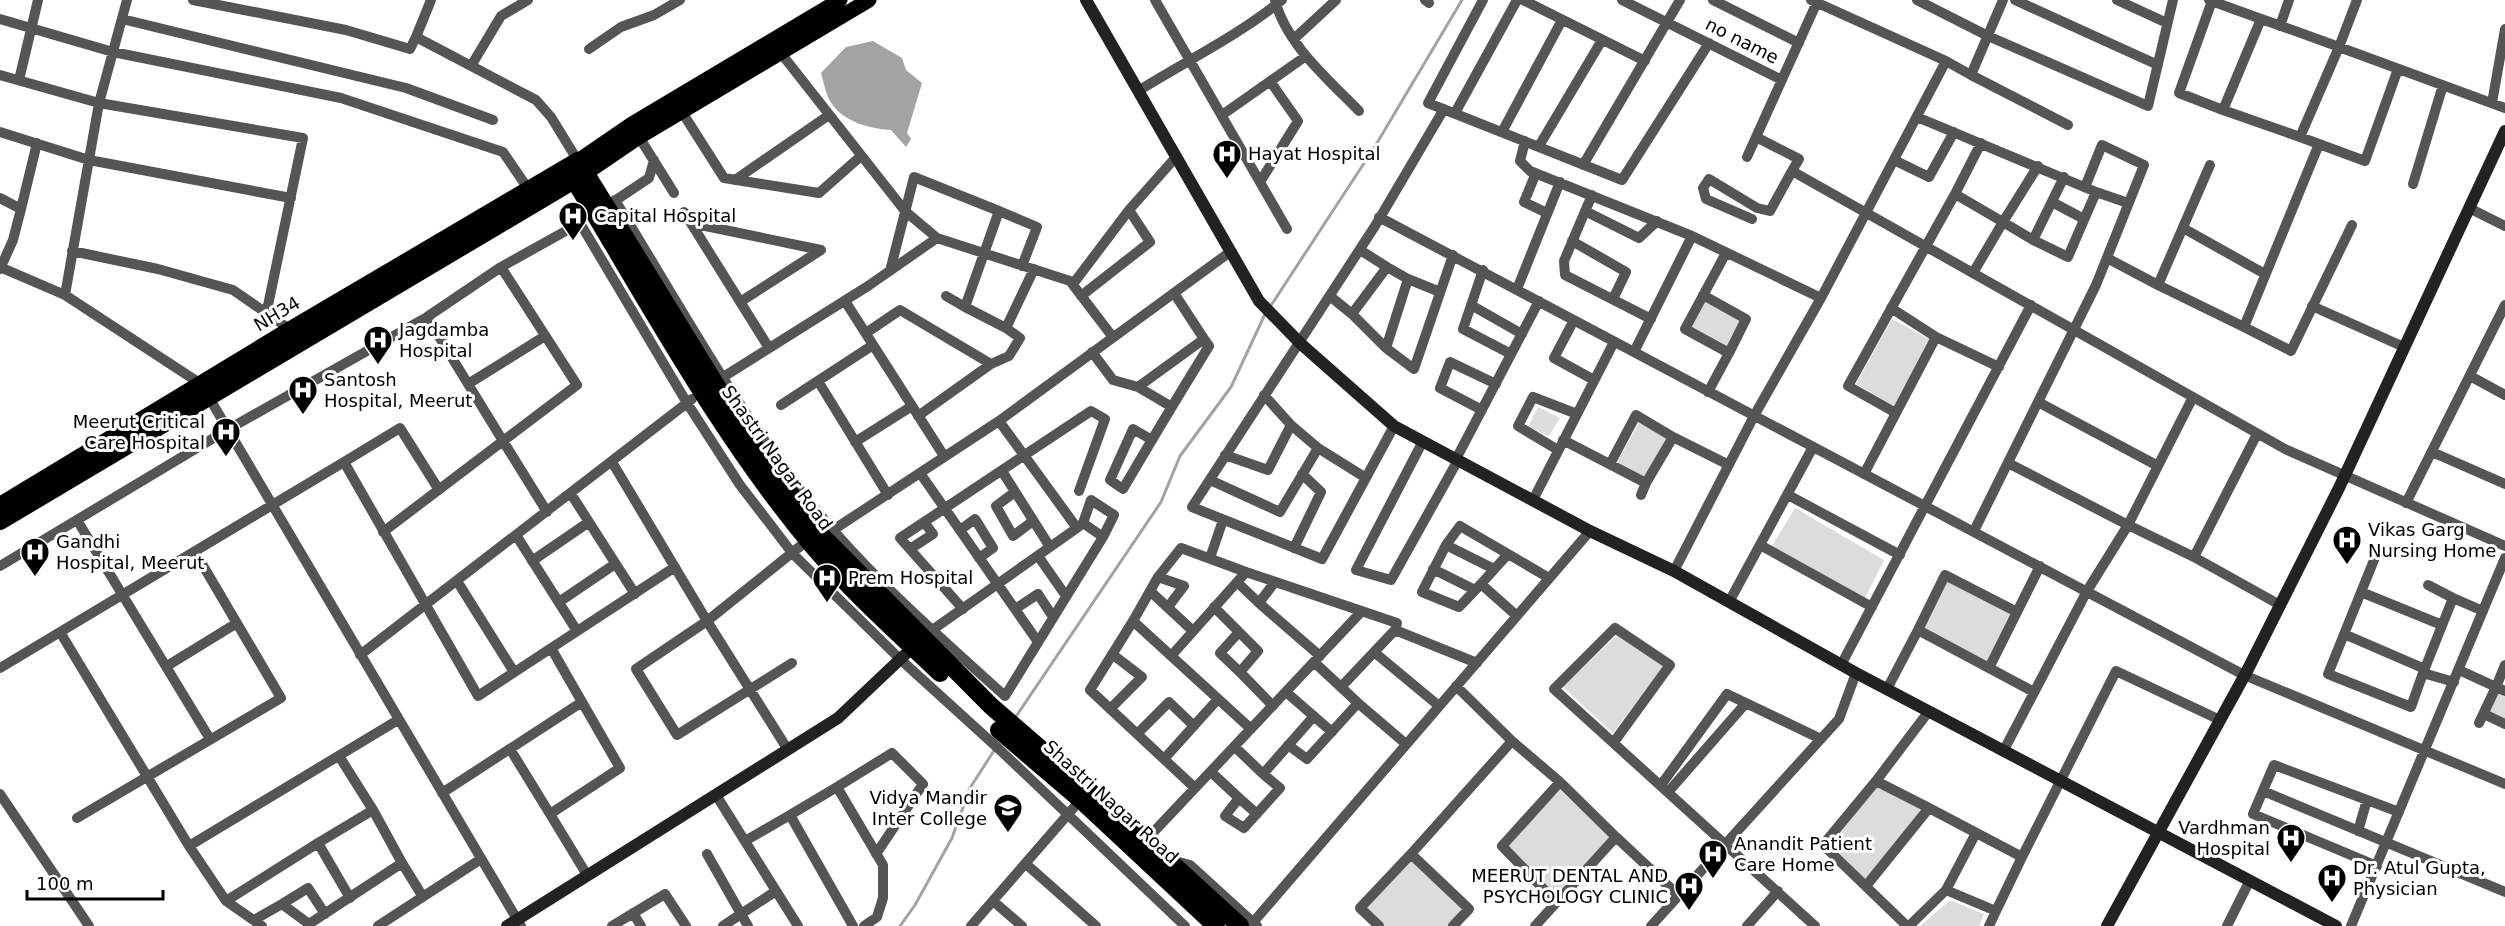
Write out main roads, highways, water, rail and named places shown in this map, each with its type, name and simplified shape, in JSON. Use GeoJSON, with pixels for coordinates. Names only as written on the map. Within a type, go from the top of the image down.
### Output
{"type":"FeatureCollection","features":[{"type":"Feature","properties":{"kind":"highway","name":"NH34"},"geometry":{"type":"LineString","coordinates":[[466,237],[529,190],[576,171]]}},
{"type":"Feature","properties":{"kind":"highway","name":"NH34"},"geometry":{"type":"LineString","coordinates":[[0,506],[205,390],[576,171]]}},
{"type":"Feature","properties":{"kind":"highway","name":"Shastri Nagar Road"},"geometry":{"type":"LineString","coordinates":[[576,171],[599,211],[713,384],[745,456],[821,536],[917,644],[988,711],[1085,795],[1216,926]]}},
{"type":"Feature","properties":{"kind":"highway","name":"NH34"},"geometry":{"type":"LineString","coordinates":[[0,521],[205,390],[291,330],[351,304]]}},
{"type":"Feature","properties":{"kind":"highway"},"geometry":{"type":"LineString","coordinates":[[1085,795],[1146,840],[1250,925]]}},
{"type":"Feature","properties":{"kind":"main road"},"geometry":{"type":"LineString","coordinates":[[576,171],[632,124],[840,0]]}},
{"type":"Feature","properties":{"kind":"main road"},"geometry":{"type":"LineString","coordinates":[[576,171],[682,112],[869,0]]}},
{"type":"Feature","properties":{"kind":"waterway"},"geometry":{"type":"LineString","coordinates":[[1270,307],[1374,148],[1462,0]]}},
{"type":"Feature","properties":{"kind":"waterway"},"geometry":{"type":"LineString","coordinates":[[1015,718],[1161,502],[1180,456],[1231,387],[1266,312]]}},
{"type":"Feature","properties":{"kind":"waterway"},"geometry":{"type":"LineString","coordinates":[[900,926],[915,905],[952,838],[970,788],[995,749]]}},
{"type":"Feature","properties":{"kind":"place","name":"Hayat Hospital"},"geometry":{"type":"Point","coordinates":[1227,180]}},
{"type":"Feature","properties":{"kind":"place","name":"Capital Hospital"},"geometry":{"type":"Point","coordinates":[573,242]}},
{"type":"Feature","properties":{"kind":"place","name":"Jagdamba Hospital"},"geometry":{"type":"Point","coordinates":[378,366]}},
{"type":"Feature","properties":{"kind":"place","name":"Santosh Hospital, Meerut"},"geometry":{"type":"Point","coordinates":[303,416]}},
{"type":"Feature","properties":{"kind":"place","name":"Meerut Critical Care Hospital"},"geometry":{"type":"Point","coordinates":[226,458]}},
{"type":"Feature","properties":{"kind":"place","name":"Vikas Garg Nursing Home"},"geometry":{"type":"Point","coordinates":[2347,566]}},
{"type":"Feature","properties":{"kind":"place","name":"Gandhi Hospital, Meerut"},"geometry":{"type":"Point","coordinates":[35,578]}},
{"type":"Feature","properties":{"kind":"place","name":"Prem Hospital"},"geometry":{"type":"Point","coordinates":[827,604]}},
{"type":"Feature","properties":{"kind":"place","name":"Vidya Mandir Inter College"},"geometry":{"type":"Point","coordinates":[1008,834]}},
{"type":"Feature","properties":{"kind":"place","name":"Vardhman Hospital"},"geometry":{"type":"Point","coordinates":[2291,864]}},
{"type":"Feature","properties":{"kind":"place","name":"Anandit Patient Care Home"},"geometry":{"type":"Point","coordinates":[1713,880]}},
{"type":"Feature","properties":{"kind":"place","name":"Dr. Atul Gupta, Physician"},"geometry":{"type":"Point","coordinates":[2332,904]}},
{"type":"Feature","properties":{"kind":"place","name":"MEERUT DENTAL AND PSYCHOLOGY CLINIC"},"geometry":{"type":"Point","coordinates":[1689,912]}}]}
